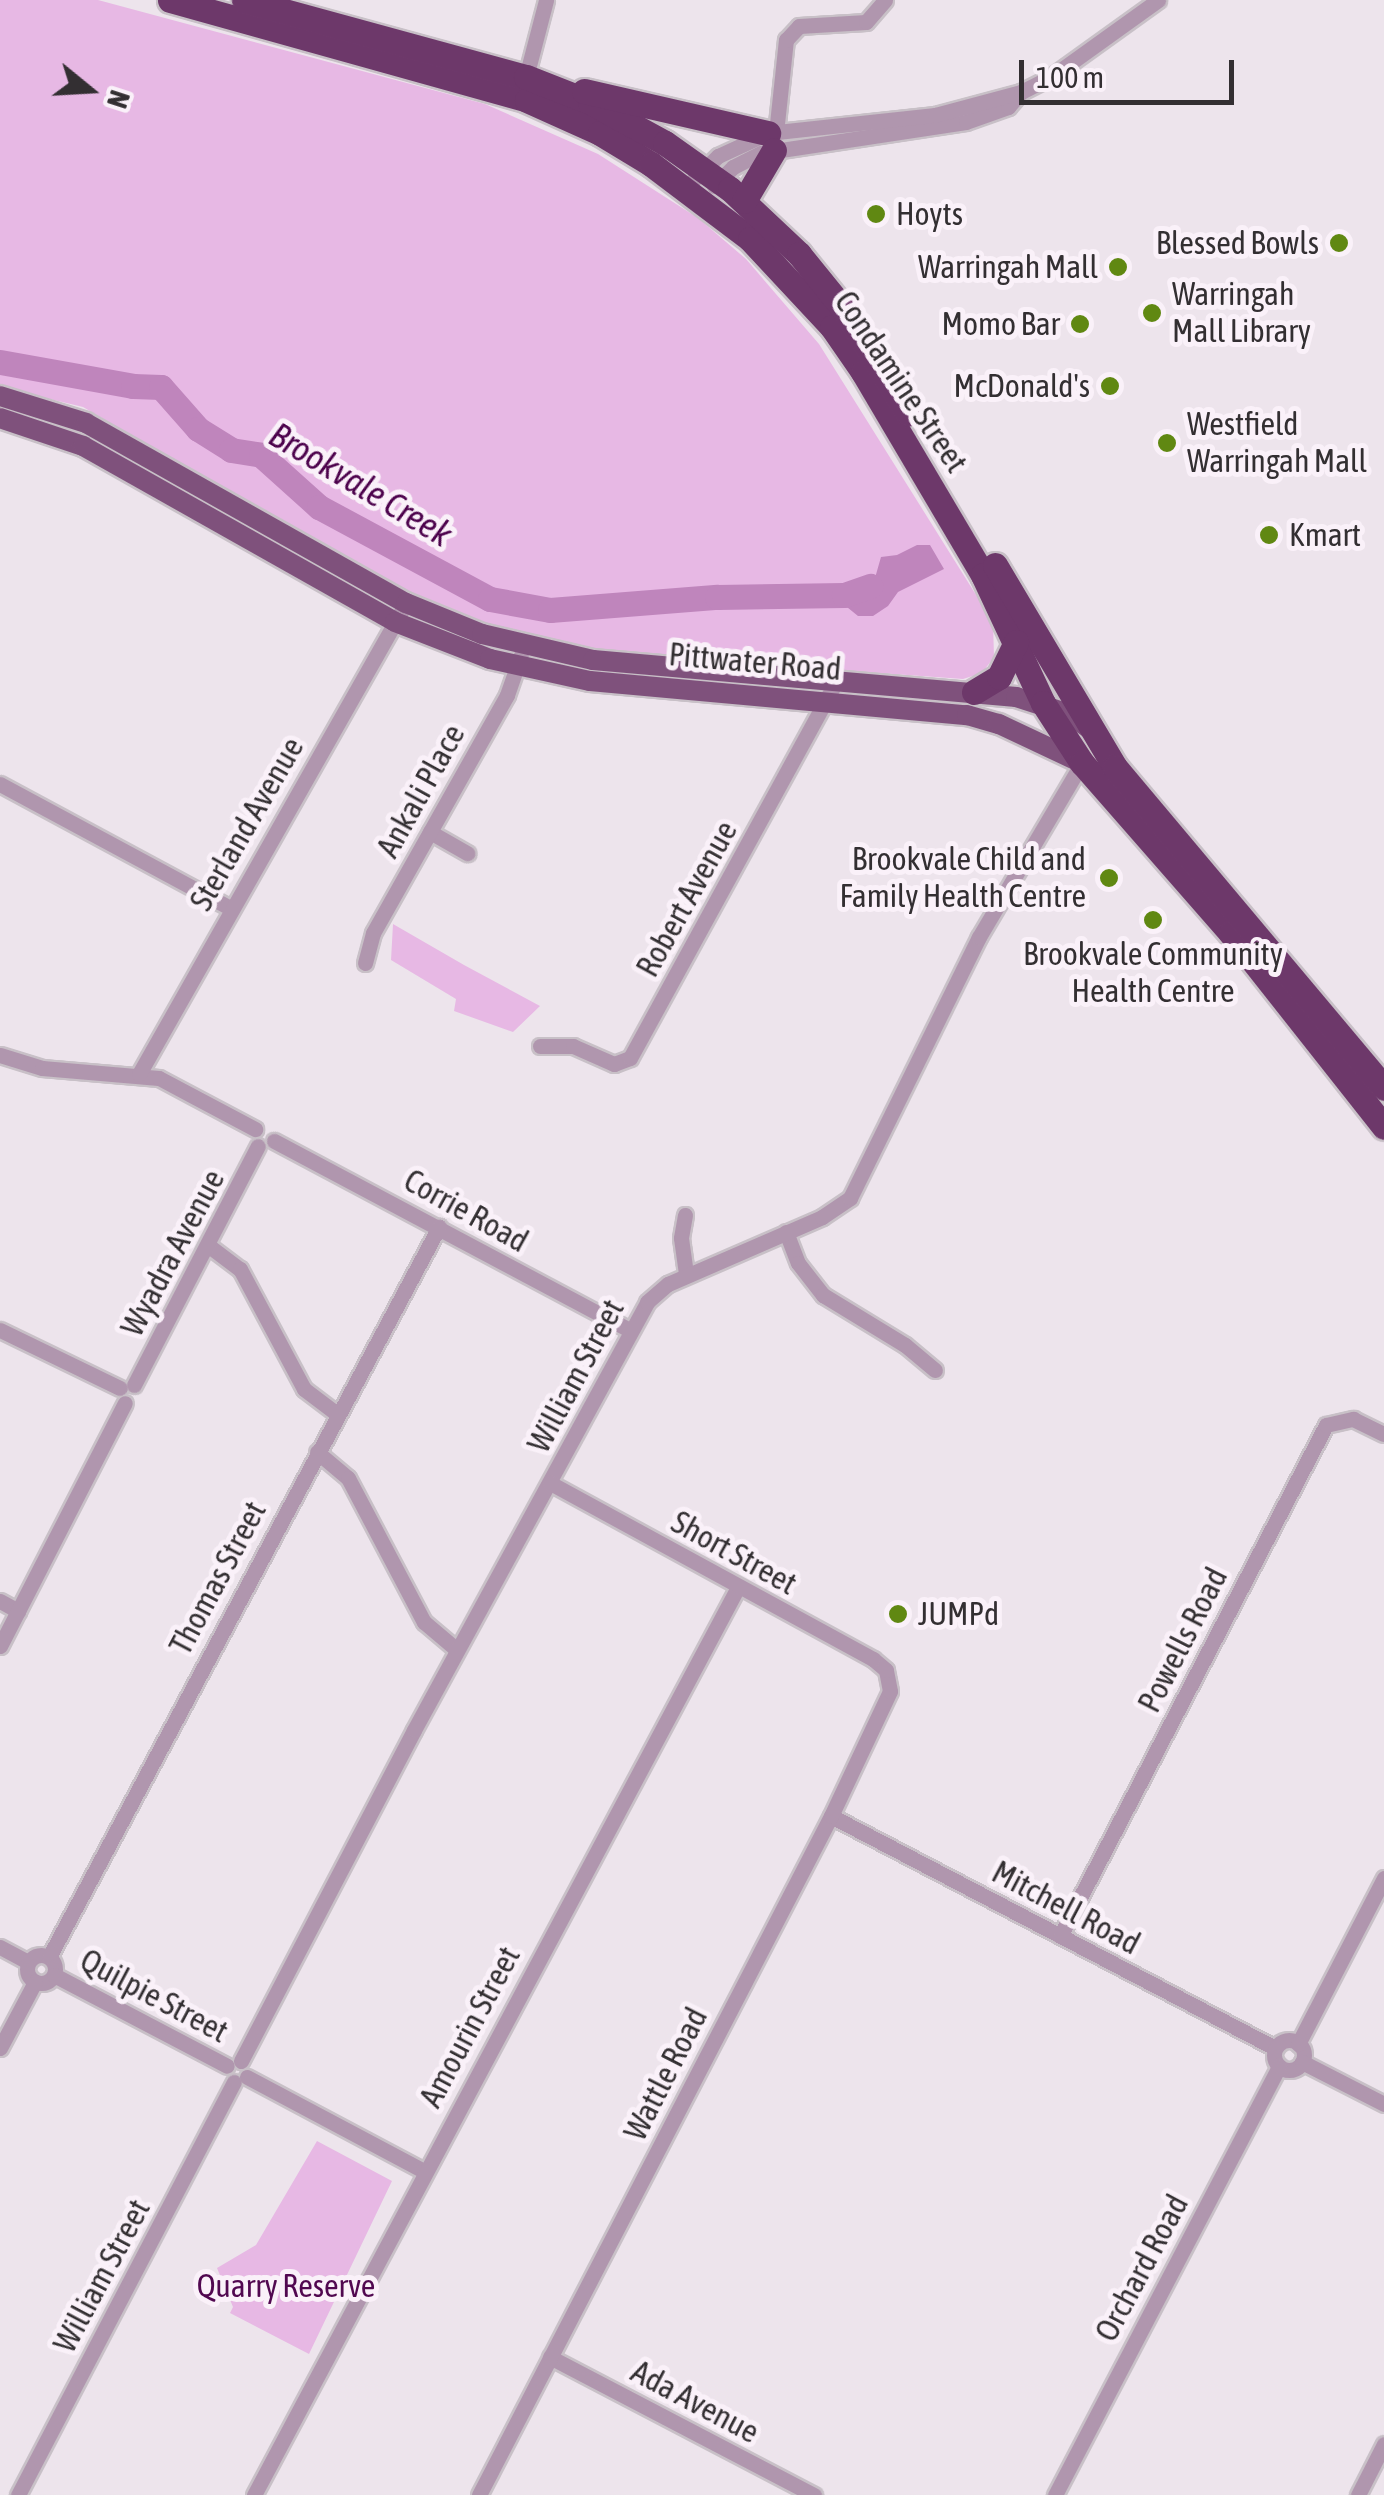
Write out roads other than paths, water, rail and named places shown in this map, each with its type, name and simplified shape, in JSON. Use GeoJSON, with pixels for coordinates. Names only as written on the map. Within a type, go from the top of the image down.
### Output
{"type":"FeatureCollection","features":[{"type":"Feature","properties":{"kind":"highway","name":"Condamine Street"},"geometry":{"type":"LineString","coordinates":[[170,0],[526,100],[744,201],[799,254],[863,338],[1090,730]]}},
{"type":"Feature","properties":{"kind":"highway","name":"Condamine Street"},"geometry":{"type":"LineString","coordinates":[[244,0],[558,89],[622,118],[702,184],[848,348],[939,496],[1016,642],[1043,703],[1082,764]]}},
{"type":"Feature","properties":{"kind":"highway"},"geometry":{"type":"LineString","coordinates":[[558,89],[601,92],[773,138],[744,201]]}},
{"type":"Feature","properties":{"kind":"highway"},"geometry":{"type":"LineString","coordinates":[[974,692],[999,676],[1016,642]]}},
{"type":"Feature","properties":{"kind":"highway"},"geometry":{"type":"LineString","coordinates":[[1090,730],[1115,767],[1384,1088]]}},
{"type":"Feature","properties":{"kind":"highway","name":"Pittwater Road"},"geometry":{"type":"LineString","coordinates":[[1082,764],[1230,933],[1384,1127]]}},
{"type":"Feature","properties":{"kind":"main road","name":"Pittwater Road"},"geometry":{"type":"LineString","coordinates":[[0,396],[55,411],[121,441],[406,603],[520,656],[974,692],[1043,703]]}},
{"type":"Feature","properties":{"kind":"main road","name":"Pittwater Road"},"geometry":{"type":"LineString","coordinates":[[0,418],[82,446],[395,622],[520,656],[590,681],[966,715],[1016,731],[1082,764]]}},
{"type":"Feature","properties":{"kind":"main road"},"geometry":{"type":"LineString","coordinates":[[1043,703],[1090,730]]}},
{"type":"Feature","properties":{"kind":"street"},"geometry":{"type":"LineString","coordinates":[[526,77],[546,0]]}},
{"type":"Feature","properties":{"kind":"street"},"geometry":{"type":"LineString","coordinates":[[773,138],[786,40],[799,26],[866,22],[885,0]]}},
{"type":"Feature","properties":{"kind":"street"},"geometry":{"type":"LineString","coordinates":[[702,184],[739,144],[966,122],[1008,107],[1021,92],[1051,77],[1158,0]]}},
{"type":"Feature","properties":{"kind":"street","name":"Sterland Avenue"},"geometry":{"type":"LineString","coordinates":[[139,1074],[406,603]]}},
{"type":"Feature","properties":{"kind":"street","name":"Ankali Place"},"geometry":{"type":"LineString","coordinates":[[365,963],[373,932],[507,695],[520,656]]}},
{"type":"Feature","properties":{"kind":"street","name":"Robert Avenue"},"geometry":{"type":"LineString","coordinates":[[540,1046],[572,1046],[614,1064],[630,1058],[837,680]]}},
{"type":"Feature","properties":{"kind":"street","name":"William Street"},"geometry":{"type":"LineString","coordinates":[[18,2495],[458,1650],[652,1296],[686,1274],[842,1206],[856,1188],[979,937],[1082,764]]}},
{"type":"Feature","properties":{"kind":"street"},"geometry":{"type":"LineString","coordinates":[[0,784],[230,908]]}},
{"type":"Feature","properties":{"kind":"street"},"geometry":{"type":"LineString","coordinates":[[430,832],[467,853]]}},
{"type":"Feature","properties":{"kind":"street"},"geometry":{"type":"LineString","coordinates":[[0,1055],[42,1068],[139,1074],[164,1080],[254,1129],[252,1137],[266,1143]]}},
{"type":"Feature","properties":{"kind":"street","name":"Corrie Road"},"geometry":{"type":"LineString","coordinates":[[266,1143],[438,1228],[631,1331]]}},
{"type":"Feature","properties":{"kind":"street","name":"Wyadra Avenue"},"geometry":{"type":"LineString","coordinates":[[0,1646],[126,1392],[266,1143]]}},
{"type":"Feature","properties":{"kind":"street"},"geometry":{"type":"LineString","coordinates":[[685,1214],[681,1238],[686,1274]]}},
{"type":"Feature","properties":{"kind":"street","name":"Thomas Street"},"geometry":{"type":"LineString","coordinates":[[49,1957],[438,1228]]}},
{"type":"Feature","properties":{"kind":"street"},"geometry":{"type":"LineString","coordinates":[[786,1232],[798,1264],[823,1295],[905,1345],[935,1370]]}},
{"type":"Feature","properties":{"kind":"street"},"geometry":{"type":"LineString","coordinates":[[208,1246],[240,1269],[304,1390],[337,1414]]}},
{"type":"Feature","properties":{"kind":"street"},"geometry":{"type":"LineString","coordinates":[[0,1330],[126,1392]]}},
{"type":"Feature","properties":{"kind":"street","name":"Powells Road"},"geometry":{"type":"LineString","coordinates":[[1060,1936],[1326,1425],[1353,1419],[1384,1434]]}},
{"type":"Feature","properties":{"kind":"street"},"geometry":{"type":"LineString","coordinates":[[317,1452],[348,1478],[424,1622],[458,1650]]}},
{"type":"Feature","properties":{"kind":"street","name":"Short Street"},"geometry":{"type":"LineString","coordinates":[[550,1483],[873,1659],[888,1675]]}},
{"type":"Feature","properties":{"kind":"street","name":"Amourin Street"},"geometry":{"type":"LineString","coordinates":[[254,2495],[738,1587]]}},
{"type":"Feature","properties":{"kind":"street"},"geometry":{"type":"LineString","coordinates":[[0,1601],[18,1611]]}},
{"type":"Feature","properties":{"kind":"street","name":"Wattle Road"},"geometry":{"type":"LineString","coordinates":[[479,2495],[831,1816],[888,1700],[888,1675]]}},
{"type":"Feature","properties":{"kind":"street","name":"Mitchell Road"},"geometry":{"type":"LineString","coordinates":[[831,1816],[1276,2048]]}},
{"type":"Feature","properties":{"kind":"street"},"geometry":{"type":"LineString","coordinates":[[1302,2062],[1298,2044],[1384,1878]]}},
{"type":"Feature","properties":{"kind":"street","name":"Quilpie Street"},"geometry":{"type":"LineString","coordinates":[[0,1947],[28,1962]]}},
{"type":"Feature","properties":{"kind":"street"},"geometry":{"type":"LineString","coordinates":[[40,1955],[49,1957],[54,1975],[48,1982],[35,1982],[27,1971],[28,1962],[40,1955]]}},
{"type":"Feature","properties":{"kind":"street","name":"Quilpie Street"},"geometry":{"type":"LineString","coordinates":[[54,1975],[424,2171]]}},
{"type":"Feature","properties":{"kind":"street"},"geometry":{"type":"LineString","coordinates":[[0,2048],[35,1982]]}},
{"type":"Feature","properties":{"kind":"street"},"geometry":{"type":"LineString","coordinates":[[1298,2044],[1286,2040],[1276,2048],[1279,2066],[1291,2070],[1302,2062]]}},
{"type":"Feature","properties":{"kind":"street"},"geometry":{"type":"LineString","coordinates":[[1302,2062],[1384,2104]]}},
{"type":"Feature","properties":{"kind":"street","name":"Orchard Road"},"geometry":{"type":"LineString","coordinates":[[1055,2495],[1279,2066]]}},
{"type":"Feature","properties":{"kind":"street","name":"Ada Avenue"},"geometry":{"type":"LineString","coordinates":[[550,2357],[814,2495]]}},
{"type":"Feature","properties":{"kind":"street"},"geometry":{"type":"LineString","coordinates":[[1358,2495],[1384,2444]]}},
{"type":"Feature","properties":{"kind":"waterway","name":"Brookvale Creek"},"geometry":{"type":"LineString","coordinates":[[0,362],[133,386],[161,387],[198,429],[231,450],[261,455],[319,507],[490,599],[550,610],[717,597],[844,595],[870,586]]}},
{"type":"Feature","properties":{"kind":"place","name":"Hoyts"},"geometry":{"type":"Point","coordinates":[876,214]}},
{"type":"Feature","properties":{"kind":"place","name":"Blessed Bowls"},"geometry":{"type":"Point","coordinates":[1339,243]}},
{"type":"Feature","properties":{"kind":"place","name":"Warringah Mall"},"geometry":{"type":"Point","coordinates":[1118,267]}},
{"type":"Feature","properties":{"kind":"place","name":"Warringah Mall Library"},"geometry":{"type":"Point","coordinates":[1152,313]}},
{"type":"Feature","properties":{"kind":"place","name":"Momo Bar"},"geometry":{"type":"Point","coordinates":[1080,324]}},
{"type":"Feature","properties":{"kind":"place","name":"McDonald's"},"geometry":{"type":"Point","coordinates":[1110,386]}},
{"type":"Feature","properties":{"kind":"place","name":"Westfield Warringah Mall"},"geometry":{"type":"Point","coordinates":[1167,443]}},
{"type":"Feature","properties":{"kind":"place","name":"Kmart"},"geometry":{"type":"Point","coordinates":[1269,535]}},
{"type":"Feature","properties":{"kind":"place","name":"Brookvale Child and Family Health Centre"},"geometry":{"type":"Point","coordinates":[1109,878]}},
{"type":"Feature","properties":{"kind":"place","name":"Brookvale Community Health Centre"},"geometry":{"type":"Point","coordinates":[1153,920]}},
{"type":"Feature","properties":{"kind":"place","name":"JUMPd"},"geometry":{"type":"Point","coordinates":[898,1614]}},
{"type":"Feature","properties":{"kind":"park label","name":"Quarry Reserve"},"geometry":{"type":"Point","coordinates":[286,2286]}}]}
